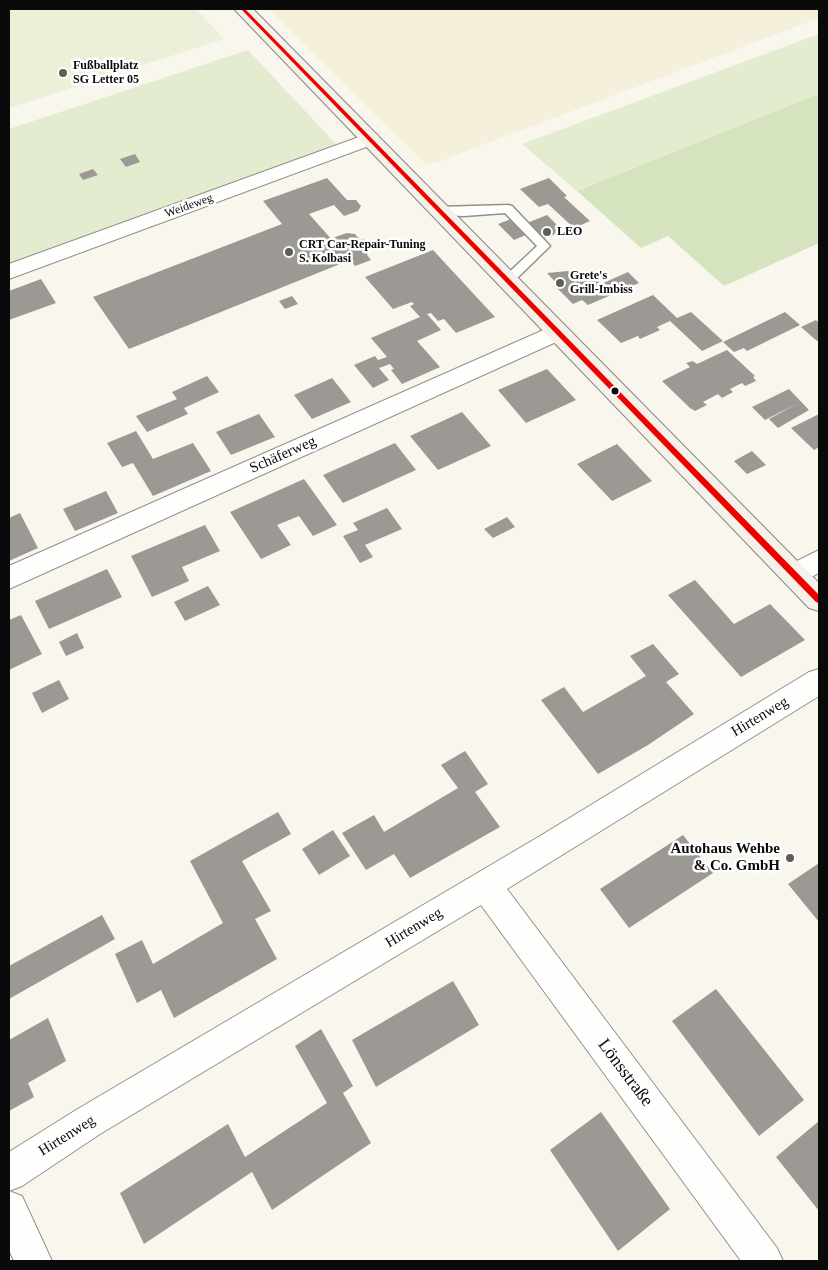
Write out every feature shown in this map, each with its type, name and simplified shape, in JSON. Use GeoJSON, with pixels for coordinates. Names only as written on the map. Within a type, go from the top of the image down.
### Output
{"type":"FeatureCollection","features":[{"type":"Feature","properties":{"kind":"main road"},"geometry":{"type":"LineString","coordinates":[[243,9],[819,600]]}},
{"type":"Feature","properties":{"kind":"street","name":"Weideweg"},"geometry":{"type":"LineString","coordinates":[[9,272],[370,139]]}},
{"type":"Feature","properties":{"kind":"street","name":"Schäferweg"},"geometry":{"type":"LineString","coordinates":[[9,578],[557,332]]}},
{"type":"Feature","properties":{"kind":"street"},"geometry":{"type":"LineString","coordinates":[[794,574],[819,560]]}},
{"type":"Feature","properties":{"kind":"street","name":"Hirtenweg"},"geometry":{"type":"LineString","coordinates":[[9,1173],[88,1122],[485,885],[819,681]]}},
{"type":"Feature","properties":{"kind":"street","name":"Lönsstraße"},"geometry":{"type":"LineString","coordinates":[[485,885],[764,1261]]}},
{"type":"Feature","properties":{"kind":"street"},"geometry":{"type":"LineString","coordinates":[[9,1209],[33,1261]]}},
{"type":"Feature","properties":{"kind":"lane"},"geometry":{"type":"LineString","coordinates":[[438,211],[464,212],[508,209],[544,246],[507,280]]}},
{"type":"Feature","properties":{"kind":"shaded area"},"geometry":{"type":"Polygon","coordinates":[[[269,9],[819,9],[819,18],[427,166],[269,9]]]}},
{"type":"Feature","properties":{"kind":"green space","name":"Fußballplatz SG Letter 05"},"geometry":{"type":"Polygon","coordinates":[[[9,9],[196,9],[224,39],[9,108],[9,9]]]}},
{"type":"Feature","properties":{"kind":"green space"},"geometry":{"type":"Polygon","coordinates":[[[819,34],[819,94],[577,191],[522,144],[819,34]]]}},
{"type":"Feature","properties":{"kind":"green space"},"geometry":{"type":"Polygon","coordinates":[[[248,50],[338,146],[9,267],[9,129],[248,50]]]}},
{"type":"Feature","properties":{"kind":"green space"},"geometry":{"type":"Polygon","coordinates":[[[819,94],[819,243],[724,286],[668,236],[641,248],[577,191],[819,94]]]}},
{"type":"Feature","properties":{"kind":"building"},"geometry":{"type":"Polygon","coordinates":[[[135,154],[140,162],[126,167],[120,159],[135,154]]]}},
{"type":"Feature","properties":{"kind":"building"},"geometry":{"type":"Polygon","coordinates":[[[93,169],[98,175],[83,180],[79,174],[93,169]]]}},
{"type":"Feature","properties":{"kind":"building"},"geometry":{"type":"Polygon","coordinates":[[[327,178],[347,200],[356,200],[361,206],[358,211],[344,216],[334,205],[309,214],[334,242],[335,237],[347,233],[355,234],[360,240],[364,239],[366,242],[364,244],[369,250],[367,255],[371,260],[355,266],[350,260],[129,349],[93,297],[282,224],[263,201],[327,178]]]}},
{"type":"Feature","properties":{"kind":"building"},"geometry":{"type":"Polygon","coordinates":[[[549,178],[567,196],[564,197],[590,221],[574,228],[548,204],[539,207],[520,189],[549,178]]]}},
{"type":"Feature","properties":{"kind":"building"},"geometry":{"type":"Polygon","coordinates":[[[547,215],[563,231],[543,239],[535,231],[514,240],[498,224],[519,216],[527,223],[547,215]]]}},
{"type":"Feature","properties":{"kind":"building"},"geometry":{"type":"Polygon","coordinates":[[[433,250],[495,317],[456,333],[444,319],[438,321],[431,313],[427,314],[441,330],[417,341],[440,367],[402,384],[391,370],[394,369],[390,364],[379,368],[389,380],[373,388],[354,365],[375,356],[378,360],[387,357],[371,338],[420,317],[410,306],[414,304],[412,302],[393,309],[365,277],[433,250]]]}},
{"type":"Feature","properties":{"kind":"building"},"geometry":{"type":"Polygon","coordinates":[[[568,271],[579,282],[593,276],[601,284],[628,272],[639,283],[588,305],[582,300],[573,304],[555,286],[558,285],[547,273],[568,271]]]}},
{"type":"Feature","properties":{"kind":"building"},"geometry":{"type":"Polygon","coordinates":[[[41,279],[56,303],[9,320],[9,291],[41,279]]]}},
{"type":"Feature","properties":{"kind":"building"},"geometry":{"type":"Polygon","coordinates":[[[653,295],[677,318],[691,312],[723,341],[702,351],[670,321],[657,327],[660,330],[640,339],[638,336],[621,343],[597,320],[653,295]]]}},
{"type":"Feature","properties":{"kind":"building"},"geometry":{"type":"Polygon","coordinates":[[[292,296],[298,304],[285,309],[279,301],[292,296]]]}},
{"type":"Feature","properties":{"kind":"building"},"geometry":{"type":"Polygon","coordinates":[[[785,312],[800,325],[747,351],[744,348],[734,352],[723,342],[785,312]]]}},
{"type":"Feature","properties":{"kind":"building"},"geometry":{"type":"Polygon","coordinates":[[[816,320],[819,323],[819,339],[817,341],[801,327],[816,320]]]}},
{"type":"Feature","properties":{"kind":"building"},"geometry":{"type":"Polygon","coordinates":[[[727,350],[755,376],[753,377],[756,381],[745,386],[742,383],[730,389],[733,392],[722,398],[718,394],[703,402],[707,405],[695,411],[662,381],[690,367],[686,363],[693,361],[697,364],[727,350]]]}},
{"type":"Feature","properties":{"kind":"building"},"geometry":{"type":"Polygon","coordinates":[[[547,369],[576,400],[526,423],[498,390],[547,369]]]}},
{"type":"Feature","properties":{"kind":"building"},"geometry":{"type":"Polygon","coordinates":[[[207,376],[219,392],[184,408],[188,414],[147,432],[136,416],[177,399],[172,392],[207,376]]]}},
{"type":"Feature","properties":{"kind":"building"},"geometry":{"type":"Polygon","coordinates":[[[332,378],[351,402],[312,419],[294,395],[332,378]]]}},
{"type":"Feature","properties":{"kind":"building"},"geometry":{"type":"Polygon","coordinates":[[[789,389],[809,410],[778,428],[769,419],[798,403],[765,420],[752,407],[789,389]]]}},
{"type":"Feature","properties":{"kind":"building"},"geometry":{"type":"Polygon","coordinates":[[[462,412],[491,446],[438,470],[410,436],[462,412]]]}},
{"type":"Feature","properties":{"kind":"building"},"geometry":{"type":"Polygon","coordinates":[[[259,414],[275,437],[231,455],[216,432],[259,414]]]}},
{"type":"Feature","properties":{"kind":"building"},"geometry":{"type":"Polygon","coordinates":[[[819,414],[819,447],[814,450],[791,428],[819,414]]]}},
{"type":"Feature","properties":{"kind":"building"},"geometry":{"type":"Polygon","coordinates":[[[136,431],[153,459],[193,443],[211,471],[153,496],[133,463],[122,467],[107,443],[136,431]]]}},
{"type":"Feature","properties":{"kind":"building"},"geometry":{"type":"Polygon","coordinates":[[[395,443],[416,470],[343,503],[323,475],[395,443]]]}},
{"type":"Feature","properties":{"kind":"building"},"geometry":{"type":"Polygon","coordinates":[[[617,444],[652,481],[612,501],[577,464],[617,444]]]}},
{"type":"Feature","properties":{"kind":"building"},"geometry":{"type":"Polygon","coordinates":[[[752,451],[766,465],[747,474],[734,461],[752,451]]]}},
{"type":"Feature","properties":{"kind":"building"},"geometry":{"type":"Polygon","coordinates":[[[304,479],[337,525],[313,536],[299,516],[277,525],[291,545],[261,559],[230,512],[304,479]]]}},
{"type":"Feature","properties":{"kind":"building"},"geometry":{"type":"Polygon","coordinates":[[[106,491],[118,513],[75,531],[63,509],[106,491]]]}},
{"type":"Feature","properties":{"kind":"building"},"geometry":{"type":"Polygon","coordinates":[[[387,508],[402,529],[365,545],[373,557],[360,563],[343,536],[358,530],[353,523],[387,508]]]}},
{"type":"Feature","properties":{"kind":"building"},"geometry":{"type":"Polygon","coordinates":[[[20,513],[38,548],[9,561],[9,518],[20,513]]]}},
{"type":"Feature","properties":{"kind":"building"},"geometry":{"type":"Polygon","coordinates":[[[507,517],[515,527],[493,538],[484,529],[507,517]]]}},
{"type":"Feature","properties":{"kind":"building"},"geometry":{"type":"Polygon","coordinates":[[[205,525],[220,551],[182,567],[189,581],[152,597],[131,556],[205,525]]]}},
{"type":"Feature","properties":{"kind":"building"},"geometry":{"type":"Polygon","coordinates":[[[107,569],[122,597],[49,629],[35,601],[107,569]]]}},
{"type":"Feature","properties":{"kind":"building"},"geometry":{"type":"Polygon","coordinates":[[[695,580],[734,624],[770,604],[805,640],[741,677],[668,595],[695,580]]]}},
{"type":"Feature","properties":{"kind":"building"},"geometry":{"type":"Polygon","coordinates":[[[208,586],[220,605],[185,621],[174,602],[208,586]]]}},
{"type":"Feature","properties":{"kind":"building"},"geometry":{"type":"Polygon","coordinates":[[[21,615],[42,654],[9,670],[9,620],[21,615]]]}},
{"type":"Feature","properties":{"kind":"building"},"geometry":{"type":"Polygon","coordinates":[[[77,633],[84,648],[66,656],[59,642],[77,633]]]}},
{"type":"Feature","properties":{"kind":"building"},"geometry":{"type":"Polygon","coordinates":[[[653,644],[679,674],[666,682],[694,714],[648,745],[598,774],[541,700],[564,687],[583,712],[646,676],[630,656],[653,644]]]}},
{"type":"Feature","properties":{"kind":"building"},"geometry":{"type":"Polygon","coordinates":[[[59,680],[69,699],[42,713],[32,693],[59,680]]]}},
{"type":"Feature","properties":{"kind":"building"},"geometry":{"type":"Polygon","coordinates":[[[465,751],[488,784],[475,792],[500,827],[410,878],[394,854],[366,870],[342,833],[374,815],[384,832],[458,788],[441,765],[465,751]]]}},
{"type":"Feature","properties":{"kind":"building"},"geometry":{"type":"Polygon","coordinates":[[[278,812],[291,834],[242,861],[271,911],[255,919],[277,959],[174,1018],[161,990],[137,1003],[115,954],[142,940],[153,964],[223,923],[190,861],[278,812]]]}},
{"type":"Feature","properties":{"kind":"building"},"geometry":{"type":"Polygon","coordinates":[[[333,830],[350,856],[319,875],[302,849],[333,830]]]}},
{"type":"Feature","properties":{"kind":"building"},"geometry":{"type":"Polygon","coordinates":[[[683,835],[713,873],[629,928],[600,889],[683,835]]]}},
{"type":"Feature","properties":{"kind":"building"},"geometry":{"type":"Polygon","coordinates":[[[819,863],[819,922],[788,884],[819,863]]]}},
{"type":"Feature","properties":{"kind":"building"},"geometry":{"type":"Polygon","coordinates":[[[102,915],[115,939],[9,999],[9,966],[102,915]]]}},
{"type":"Feature","properties":{"kind":"building"},"geometry":{"type":"Polygon","coordinates":[[[453,981],[479,1025],[376,1087],[352,1040],[453,981]]]}},
{"type":"Feature","properties":{"kind":"building"},"geometry":{"type":"Polygon","coordinates":[[[716,989],[804,1100],[759,1136],[672,1021],[716,989]]]}},
{"type":"Feature","properties":{"kind":"building"},"geometry":{"type":"Polygon","coordinates":[[[48,1018],[66,1061],[28,1083],[34,1097],[9,1111],[9,1040],[48,1018]]]}},
{"type":"Feature","properties":{"kind":"building"},"geometry":{"type":"Polygon","coordinates":[[[321,1029],[353,1086],[343,1093],[371,1143],[272,1210],[252,1172],[144,1244],[120,1193],[228,1124],[245,1157],[327,1103],[295,1046],[321,1029]]]}},
{"type":"Feature","properties":{"kind":"building"},"geometry":{"type":"Polygon","coordinates":[[[601,1112],[670,1209],[618,1251],[550,1150],[601,1112]]]}},
{"type":"Feature","properties":{"kind":"building"},"geometry":{"type":"Polygon","coordinates":[[[819,1121],[819,1211],[776,1157],[819,1121]]]}},
{"type":"Feature","properties":{"kind":"transit line"},"geometry":{"type":"LineString","coordinates":[[243,9],[819,600]]}},
{"type":"Feature","properties":{"kind":"place","name":"Fußballplatz SG Letter 05"},"geometry":{"type":"Point","coordinates":[63,73]}},
{"type":"Feature","properties":{"kind":"place","name":"LEO"},"geometry":{"type":"Point","coordinates":[547,232]}},
{"type":"Feature","properties":{"kind":"place","name":"CRT Car-Repair-Tuning S. Kolbasi"},"geometry":{"type":"Point","coordinates":[289,252]}},
{"type":"Feature","properties":{"kind":"place","name":"Grete's Grill-Imbiss"},"geometry":{"type":"Point","coordinates":[560,283]}},
{"type":"Feature","properties":{"kind":"place","name":"Autohaus Wehbe & Co. GmbH"},"geometry":{"type":"Point","coordinates":[790,858]}}]}
